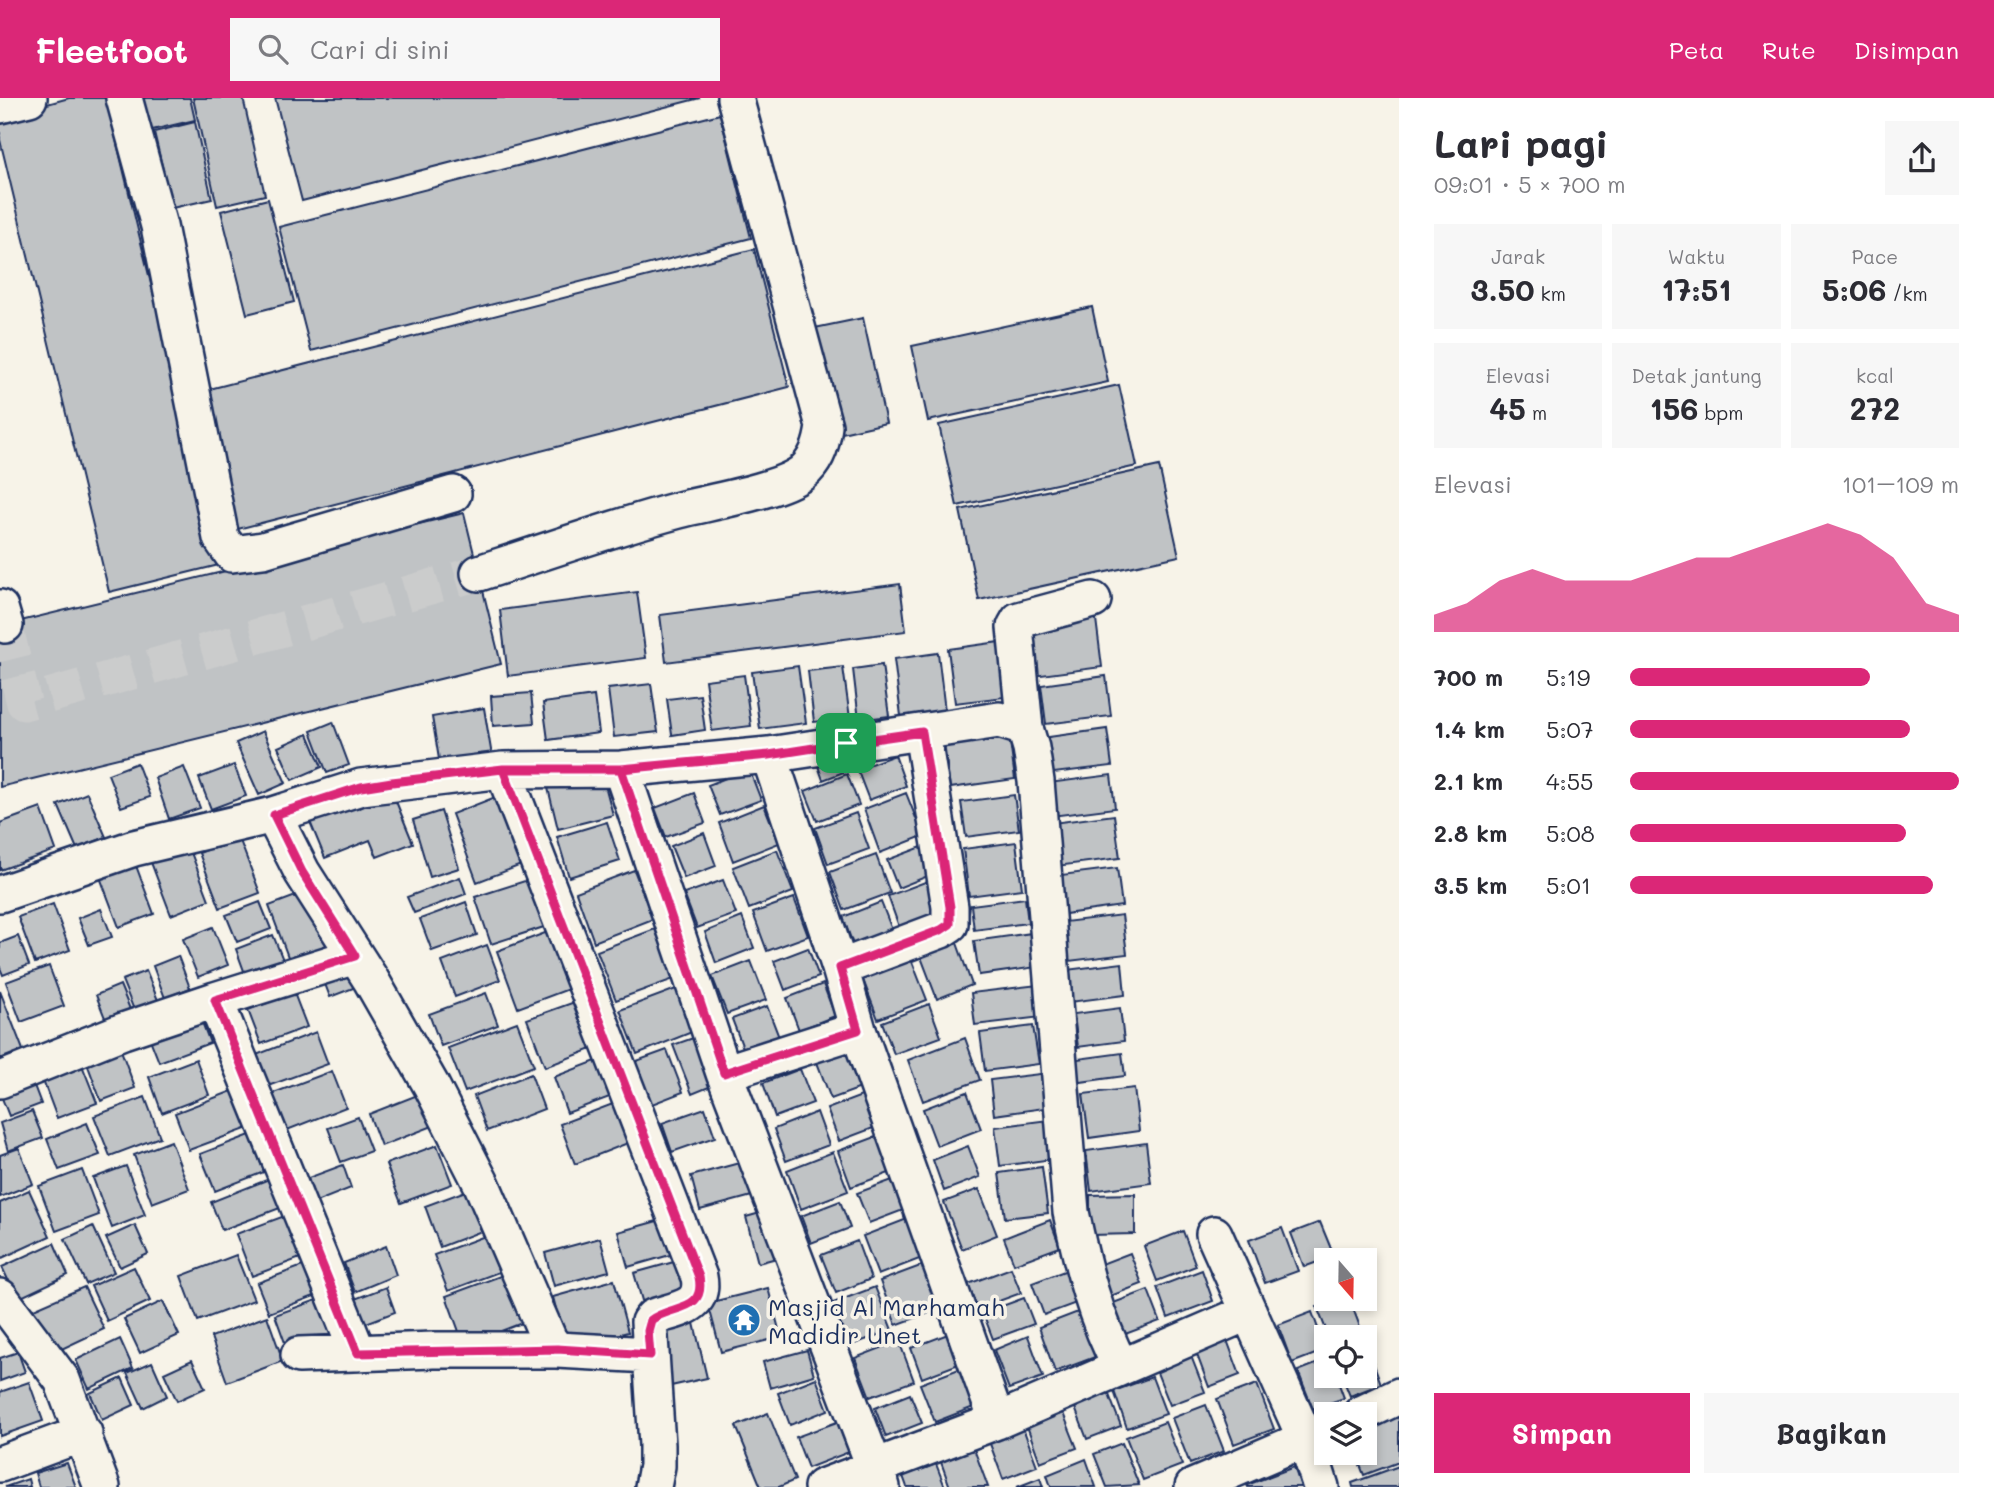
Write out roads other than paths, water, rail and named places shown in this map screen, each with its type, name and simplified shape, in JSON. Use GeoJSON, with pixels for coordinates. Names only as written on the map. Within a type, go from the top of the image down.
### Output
{"type":"FeatureCollection","features":[{"type":"Feature","properties":{"kind":"street"},"geometry":{"type":"LineString","coordinates":[[0,105],[29,98]]}},
{"type":"Feature","properties":{"kind":"street"},"geometry":{"type":"LineString","coordinates":[[124,98],[159,226],[221,538],[232,554],[264,550],[453,494]]}},
{"type":"Feature","properties":{"kind":"street"},"geometry":{"type":"LineString","coordinates":[[479,573],[676,511],[781,484],[802,473],[816,457],[822,444],[824,426],[735,98]]}},
{"type":"Feature","properties":{"kind":"street"},"geometry":{"type":"LineString","coordinates":[[1093,600],[1019,620],[1015,627],[1024,728],[1031,748],[1036,781],[1072,1212],[1081,1262],[1091,1294],[1111,1349],[1121,1367]]}},
{"type":"Feature","properties":{"kind":"street"},"geometry":{"type":"LineString","coordinates":[[0,894],[134,848],[274,815],[361,787],[503,769],[621,769],[769,755],[999,720],[1024,728]]}},
{"type":"Feature","properties":{"kind":"street"},"geometry":{"type":"LineString","coordinates":[[840,968],[941,930],[950,924],[950,907],[922,732]]}},
{"type":"Feature","properties":{"kind":"street"},"geometry":{"type":"LineString","coordinates":[[769,755],[858,1030],[997,1421]]}},
{"type":"Feature","properties":{"kind":"street"},"geometry":{"type":"LineString","coordinates":[[503,769],[699,1277],[700,1296],[692,1303],[653,1317],[649,1322],[657,1445],[653,1487]]}},
{"type":"Feature","properties":{"kind":"street"},"geometry":{"type":"LineString","coordinates":[[621,769],[724,1073],[877,1477]]}},
{"type":"Feature","properties":{"kind":"street"},"geometry":{"type":"LineString","coordinates":[[274,815],[302,872],[371,980],[451,1124],[482,1185],[544,1331],[557,1349]]}},
{"type":"Feature","properties":{"kind":"street"},"geometry":{"type":"LineString","coordinates":[[0,1080],[123,1031],[355,956]]}},
{"type":"Feature","properties":{"kind":"street"},"geometry":{"type":"LineString","coordinates":[[215,1000],[358,1353]]}},
{"type":"Feature","properties":{"kind":"street"},"geometry":{"type":"LineString","coordinates":[[724,1073],[858,1030]]}},
{"type":"Feature","properties":{"kind":"street"},"geometry":{"type":"LineString","coordinates":[[1214,1234],[1249,1312],[1314,1431]]}},
{"type":"Feature","properties":{"kind":"street"},"geometry":{"type":"LineString","coordinates":[[0,1297],[62,1380],[102,1487]]}},
{"type":"Feature","properties":{"kind":"street"},"geometry":{"type":"LineString","coordinates":[[822,1487],[877,1477],[997,1421],[1249,1312]]}},
{"type":"Feature","properties":{"kind":"street"},"geometry":{"type":"LineString","coordinates":[[299,1355],[557,1349],[650,1355]]}},
{"type":"Feature","properties":{"kind":"street"},"geometry":{"type":"LineString","coordinates":[[1377,1406],[1399,1396]]}},
{"type":"Feature","properties":{"kind":"street"},"geometry":{"type":"LineString","coordinates":[[0,1464],[84,1433]]}},
{"type":"Feature","properties":{"kind":"street"},"geometry":{"type":"LineString","coordinates":[[1193,1487],[1314,1436]]}},
{"type":"Feature","properties":{"kind":"street"},"geometry":{"type":"LineString","coordinates":[[1319,1465],[1321,1487]]}},
{"type":"Feature","properties":{"kind":"tunnel"},"geometry":{"type":"LineString","coordinates":[[5,625],[24,703],[479,573]]}},
{"type":"Feature","properties":{"kind":"place","name":"Masjid Al Marhamah Madidir Unet"},"geometry":{"type":"Point","coordinates":[744,1320]}}]}
